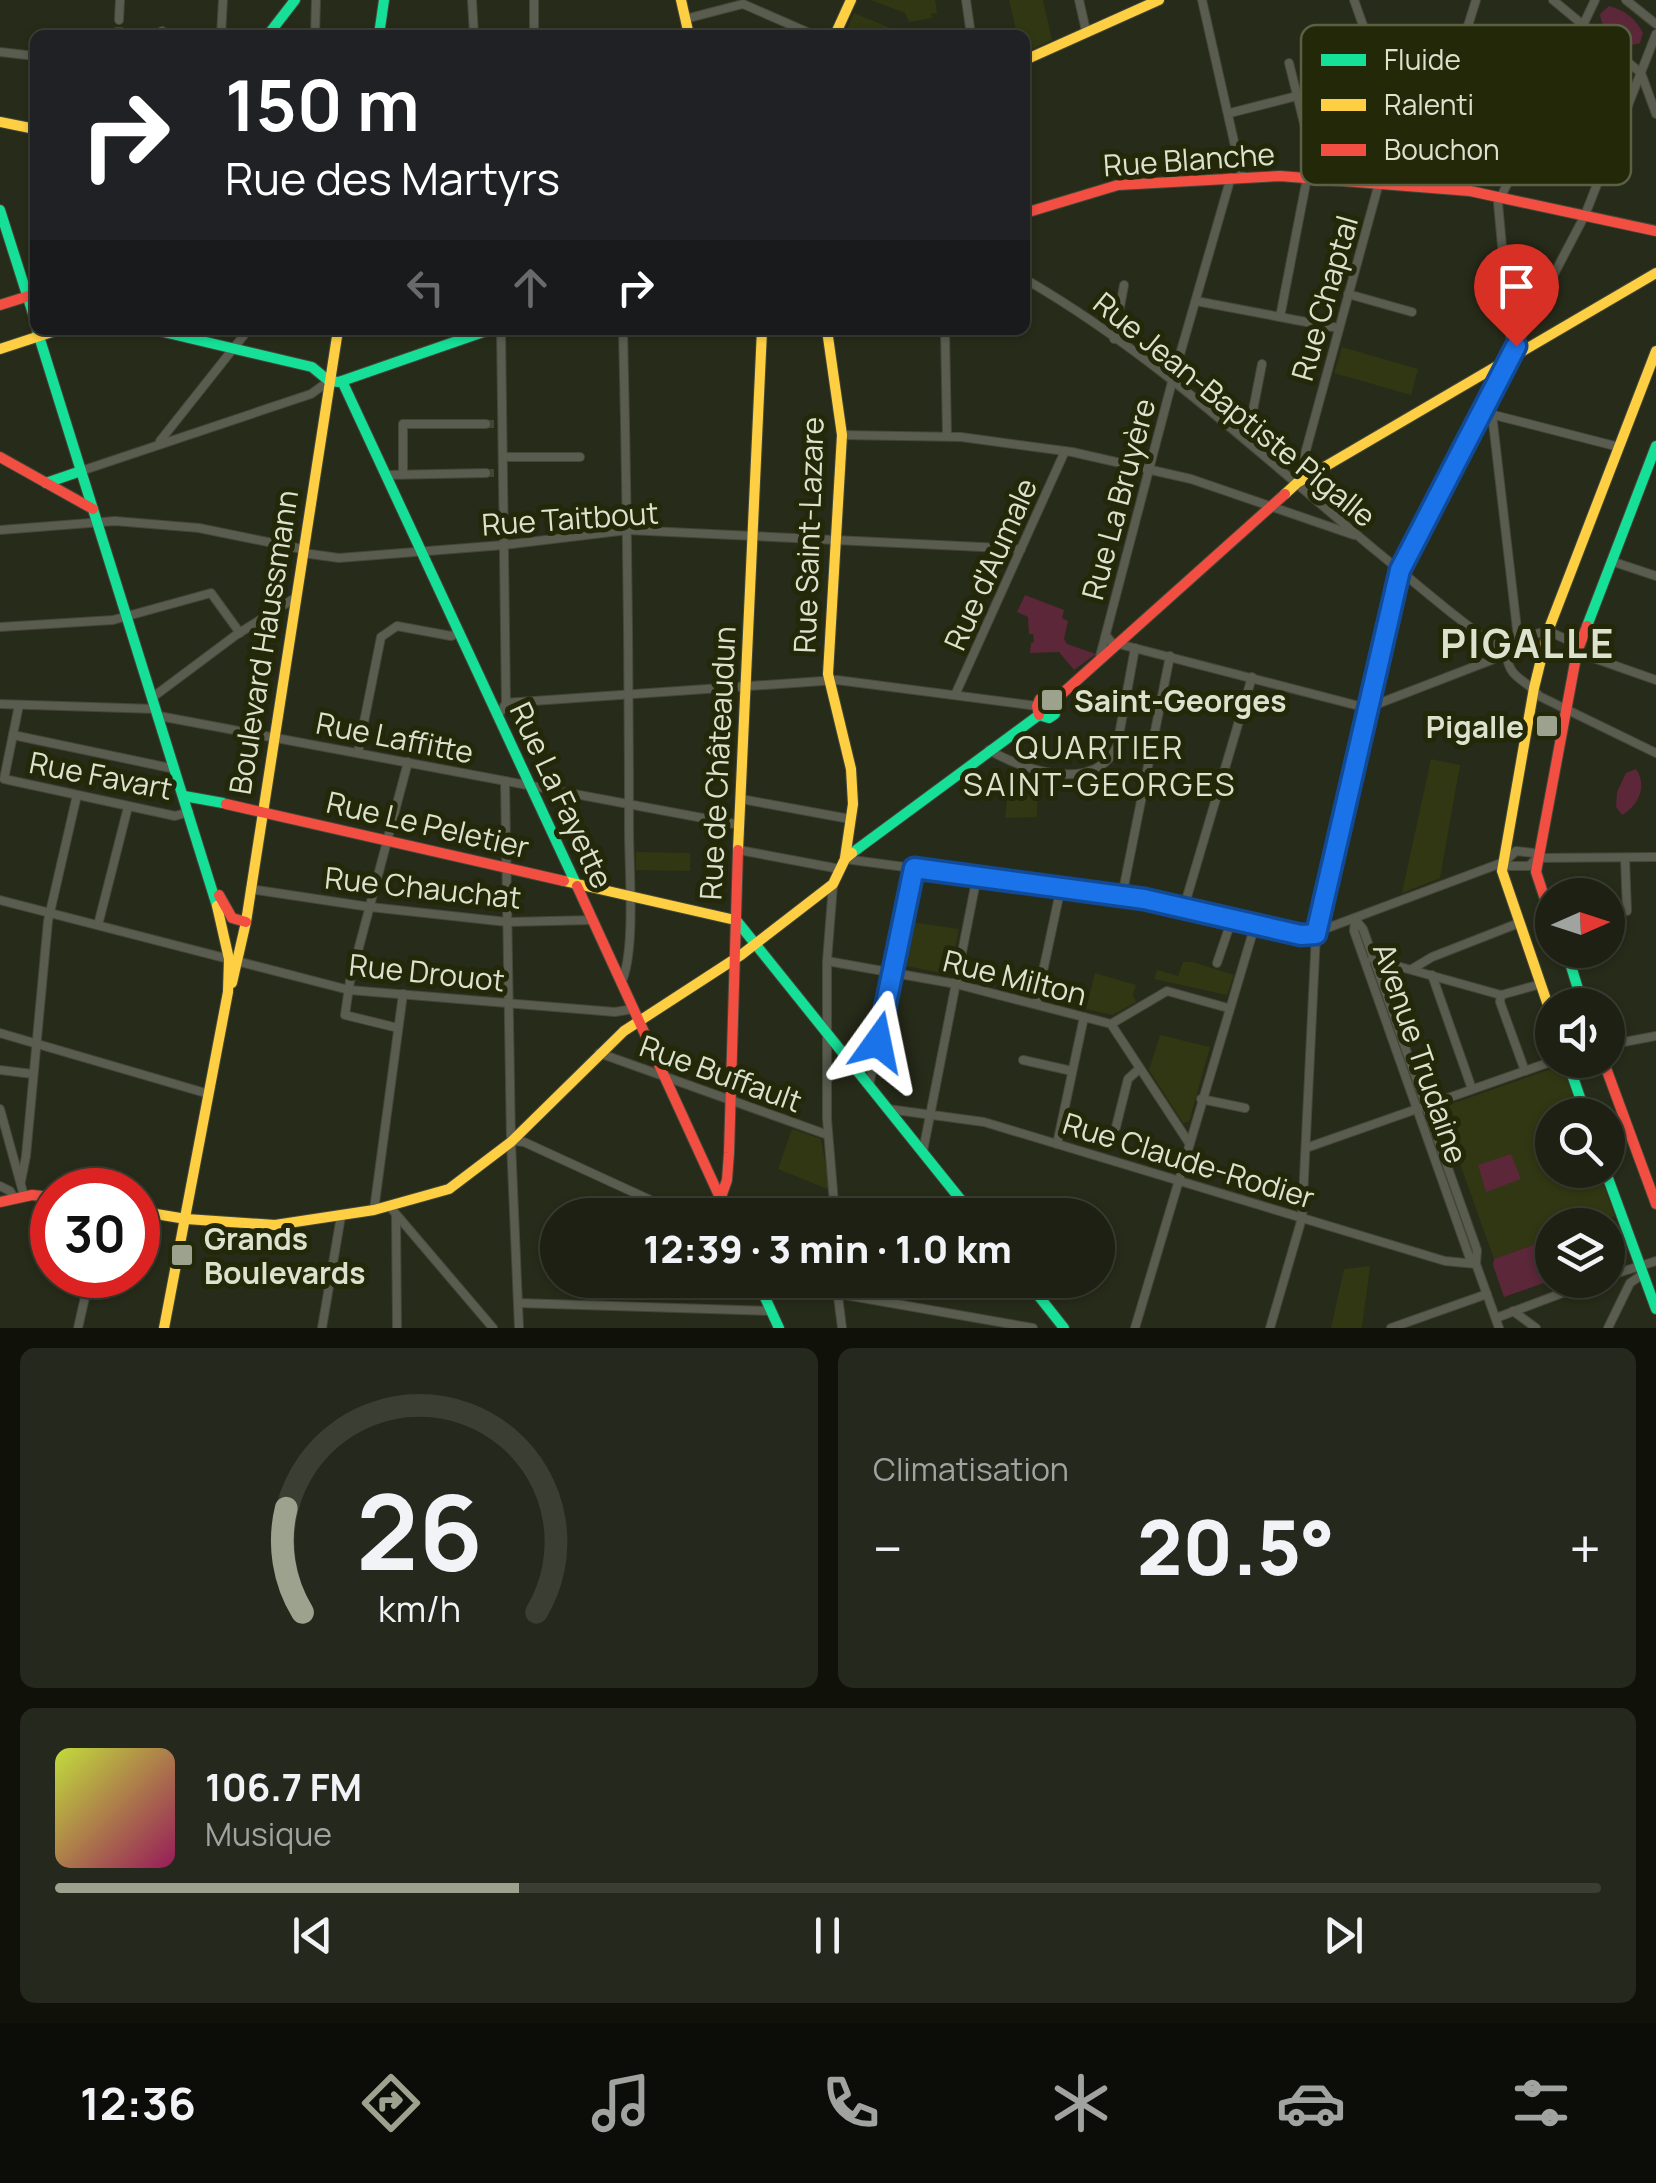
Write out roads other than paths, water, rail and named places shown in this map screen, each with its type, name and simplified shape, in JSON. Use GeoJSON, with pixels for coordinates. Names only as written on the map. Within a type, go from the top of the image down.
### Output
{"type":"FeatureCollection","features":[{"type":"Feature","properties":{"kind":"main road"},"geometry":{"type":"LineString","coordinates":[[272,30],[295,0]]}},
{"type":"Feature","properties":{"kind":"main road"},"geometry":{"type":"LineString","coordinates":[[380,30],[384,0]]}},
{"type":"Feature","properties":{"kind":"main road"},"geometry":{"type":"LineString","coordinates":[[680,0],[688,30]]}},
{"type":"Feature","properties":{"kind":"main road"},"geometry":{"type":"LineString","coordinates":[[838,30],[850,0]]}},
{"type":"Feature","properties":{"kind":"main road"},"geometry":{"type":"LineString","coordinates":[[1030,58],[1159,0]]}},
{"type":"Feature","properties":{"kind":"main road"},"geometry":{"type":"LineString","coordinates":[[0,122],[30,128]]}},
{"type":"Feature","properties":{"kind":"main road","name":"Rue Blanche"},"geometry":{"type":"LineString","coordinates":[[1030,211],[1118,185],[1236,177],[1301,178]]}},
{"type":"Feature","properties":{"kind":"main road","name":"Rue Blanche"},"geometry":{"type":"LineString","coordinates":[[1405,185],[1500,196],[1656,231]]}},
{"type":"Feature","properties":{"kind":"main road"},"geometry":{"type":"LineString","coordinates":[[0,210],[30,292]]}},
{"type":"Feature","properties":{"kind":"main road"},"geometry":{"type":"LineString","coordinates":[[160,1215],[274,1225],[374,1210],[393,1212],[448,1189],[511,1142],[624,1031],[758,948],[833,884],[842,864],[1038,710],[1048,718],[1054,714],[1054,700],[1297,483],[1656,273]]}},
{"type":"Feature","properties":{"kind":"main road"},"geometry":{"type":"LineString","coordinates":[[0,305],[30,295]]}},
{"type":"Feature","properties":{"kind":"main road"},"geometry":{"type":"LineString","coordinates":[[0,350],[34,335]]}},
{"type":"Feature","properties":{"kind":"main road"},"geometry":{"type":"LineString","coordinates":[[39,335],[234,960]]}},
{"type":"Feature","properties":{"kind":"main road"},"geometry":{"type":"LineString","coordinates":[[176,335],[312,367],[329,382],[342,381],[475,335]]}},
{"type":"Feature","properties":{"kind":"main road","name":"Boulevard Haussmann"},"geometry":{"type":"LineString","coordinates":[[164,1328],[234,960],[246,922],[337,335]]}},
{"type":"Feature","properties":{"kind":"main road","name":"Rue de Châteaudun"},"geometry":{"type":"LineString","coordinates":[[720,1197],[727,1180],[727,1100],[738,924],[762,335]]}},
{"type":"Feature","properties":{"kind":"main road","name":"Rue Saint-Lazare"},"geometry":{"type":"LineString","coordinates":[[829,335],[842,435],[829,680],[851,768],[850,819],[842,864]]}},
{"type":"Feature","properties":{"kind":"main road"},"geometry":{"type":"LineString","coordinates":[[1542,988],[1504,879],[1534,688],[1548,630],[1656,351]]}},
{"type":"Feature","properties":{"kind":"main road","name":"Rue La Fayette"},"geometry":{"type":"LineString","coordinates":[[342,381],[720,1197]]}},
{"type":"Feature","properties":{"kind":"main road"},"geometry":{"type":"LineString","coordinates":[[1538,878],[1538,858],[1577,652],[1656,446]]}},
{"type":"Feature","properties":{"kind":"main road"},"geometry":{"type":"LineString","coordinates":[[0,457],[93,509]]}},
{"type":"Feature","properties":{"kind":"main road"},"geometry":{"type":"LineString","coordinates":[[46,483],[81,471]]}},
{"type":"Feature","properties":{"kind":"main road","name":"Rue Le Peletier"},"geometry":{"type":"LineString","coordinates":[[184,796],[629,895],[738,924]]}},
{"type":"Feature","properties":{"kind":"main road"},"geometry":{"type":"LineString","coordinates":[[213,888],[232,918],[246,922]]}},
{"type":"Feature","properties":{"kind":"main road"},"geometry":{"type":"LineString","coordinates":[[218,912],[227,932],[243,938]]}},
{"type":"Feature","properties":{"kind":"main road"},"geometry":{"type":"LineString","coordinates":[[738,924],[960,1198]]}},
{"type":"Feature","properties":{"kind":"main road"},"geometry":{"type":"LineString","coordinates":[[1609,1078],[1653,1208]]}},
{"type":"Feature","properties":{"kind":"main road"},"geometry":{"type":"LineString","coordinates":[[1614,1188],[1647,1266],[1656,1309]]}},
{"type":"Feature","properties":{"kind":"main road"},"geometry":{"type":"LineString","coordinates":[[0,1202],[30,1197]]}},
{"type":"Feature","properties":{"kind":"main road"},"geometry":{"type":"LineString","coordinates":[[765,1298],[775,1322]]}},
{"type":"Feature","properties":{"kind":"main road"},"geometry":{"type":"LineString","coordinates":[[1040,1298],[1064,1328]]}},
{"type":"Feature","properties":{"kind":"street"},"geometry":{"type":"LineString","coordinates":[[119,20],[120,0]]}},
{"type":"Feature","properties":{"kind":"street"},"geometry":{"type":"LineString","coordinates":[[221,30],[223,0]]}},
{"type":"Feature","properties":{"kind":"street"},"geometry":{"type":"LineString","coordinates":[[314,30],[316,0]]}},
{"type":"Feature","properties":{"kind":"street"},"geometry":{"type":"LineString","coordinates":[[472,0],[474,30]]}},
{"type":"Feature","properties":{"kind":"street"},"geometry":{"type":"LineString","coordinates":[[534,0],[534,30]]}},
{"type":"Feature","properties":{"kind":"street"},"geometry":{"type":"LineString","coordinates":[[966,0],[971,30]]}},
{"type":"Feature","properties":{"kind":"street"},"geometry":{"type":"LineString","coordinates":[[1079,0],[1086,31]]}},
{"type":"Feature","properties":{"kind":"street"},"geometry":{"type":"LineString","coordinates":[[1202,0],[1230,113],[1236,177]]}},
{"type":"Feature","properties":{"kind":"street"},"geometry":{"type":"LineString","coordinates":[[1354,0],[1363,25]]}},
{"type":"Feature","properties":{"kind":"street"},"geometry":{"type":"LineString","coordinates":[[1468,25],[1476,0]]}},
{"type":"Feature","properties":{"kind":"street"},"geometry":{"type":"LineString","coordinates":[[1553,0],[1583,25],[1596,0]]}},
{"type":"Feature","properties":{"kind":"street"},"geometry":{"type":"LineString","coordinates":[[1626,0],[1656,24]]}},
{"type":"Feature","properties":{"kind":"street"},"geometry":{"type":"LineString","coordinates":[[685,18],[743,4],[803,30]]}},
{"type":"Feature","properties":{"kind":"street"},"geometry":{"type":"LineString","coordinates":[[1631,99],[1656,34]]}},
{"type":"Feature","properties":{"kind":"street"},"geometry":{"type":"LineString","coordinates":[[0,52],[30,55]]}},
{"type":"Feature","properties":{"kind":"street"},"geometry":{"type":"LineString","coordinates":[[1289,63],[1301,109]]}},
{"type":"Feature","properties":{"kind":"street"},"geometry":{"type":"LineString","coordinates":[[1631,66],[1641,74],[1656,114]]}},
{"type":"Feature","properties":{"kind":"street"},"geometry":{"type":"LineString","coordinates":[[1230,113],[1301,95]]}},
{"type":"Feature","properties":{"kind":"street","name":"Rue La Bruyère"},"geometry":{"type":"LineString","coordinates":[[1100,660],[1172,382],[1236,177]]}},
{"type":"Feature","properties":{"kind":"street"},"geometry":{"type":"LineString","coordinates":[[1280,317],[1306,185]]}},
{"type":"Feature","properties":{"kind":"street","name":"Rue Chaptal"},"geometry":{"type":"LineString","coordinates":[[1297,483],[1378,185]]}},
{"type":"Feature","properties":{"kind":"street"},"geometry":{"type":"LineString","coordinates":[[1505,185],[1498,202],[1510,357]]}},
{"type":"Feature","properties":{"kind":"street"},"geometry":{"type":"LineString","coordinates":[[1270,1328],[1302,1218],[1316,934],[1400,570],[1585,215],[1597,185]]}},
{"type":"Feature","properties":{"kind":"street","name":"Rue Jean-Baptiste Pigalle"},"geometry":{"type":"LineString","coordinates":[[1030,282],[1114,338],[1247,441],[1507,654],[1510,672],[1534,688],[1538,696],[1656,753]]}},
{"type":"Feature","properties":{"kind":"street"},"geometry":{"type":"LineString","coordinates":[[1114,338],[1124,285]]}},
{"type":"Feature","properties":{"kind":"street"},"geometry":{"type":"LineString","coordinates":[[1348,294],[1412,312]]}},
{"type":"Feature","properties":{"kind":"street"},"geometry":{"type":"LineString","coordinates":[[1196,301],[1338,328]]}},
{"type":"Feature","properties":{"kind":"street"},"geometry":{"type":"LineString","coordinates":[[157,444],[174,428],[244,335]]}},
{"type":"Feature","properties":{"kind":"street"},"geometry":{"type":"LineString","coordinates":[[498,716],[506,703],[501,335]]}},
{"type":"Feature","properties":{"kind":"street"},"geometry":{"type":"LineString","coordinates":[[621,983],[626,966],[629,895],[630,695],[624,335]]}},
{"type":"Feature","properties":{"kind":"street"},"geometry":{"type":"LineString","coordinates":[[945,335],[947,436]]}},
{"type":"Feature","properties":{"kind":"street"},"geometry":{"type":"LineString","coordinates":[[1247,441],[1262,364]]}},
{"type":"Feature","properties":{"kind":"street"},"geometry":{"type":"LineString","coordinates":[[81,471],[311,394],[329,382]]}},
{"type":"Feature","properties":{"kind":"street"},"geometry":{"type":"LineString","coordinates":[[1481,412],[1619,447]]}},
{"type":"Feature","properties":{"kind":"street"},"geometry":{"type":"LineString","coordinates":[[1492,414],[1518,638]]}},
{"type":"Feature","properties":{"kind":"street"},"geometry":{"type":"LineString","coordinates":[[403,474],[403,424],[486,424]]}},
{"type":"Feature","properties":{"kind":"street"},"geometry":{"type":"LineString","coordinates":[[842,435],[947,436],[1066,450],[1150,468],[1359,536]]}},
{"type":"Feature","properties":{"kind":"street","name":"Rue d'Aumale"},"geometry":{"type":"LineString","coordinates":[[955,695],[1066,450]]}},
{"type":"Feature","properties":{"kind":"street"},"geometry":{"type":"LineString","coordinates":[[504,457],[580,457]]}},
{"type":"Feature","properties":{"kind":"street"},"geometry":{"type":"LineString","coordinates":[[387,475],[486,473]]}},
{"type":"Feature","properties":{"kind":"street","name":"Rue Taitbout"},"geometry":{"type":"LineString","coordinates":[[0,530],[115,520],[199,528],[338,558],[504,545],[628,530],[1021,549]]}},
{"type":"Feature","properties":{"kind":"street"},"geometry":{"type":"LineString","coordinates":[[1610,561],[1656,576]]}},
{"type":"Feature","properties":{"kind":"street"},"geometry":{"type":"LineString","coordinates":[[0,628],[128,618],[211,593],[240,633]]}},
{"type":"Feature","properties":{"kind":"street"},"geometry":{"type":"LineString","coordinates":[[156,708],[240,633],[295,598]]}},
{"type":"Feature","properties":{"kind":"street"},"geometry":{"type":"LineString","coordinates":[[358,752],[380,637],[397,626],[451,636],[460,633]]}},
{"type":"Feature","properties":{"kind":"street"},"geometry":{"type":"LineString","coordinates":[[1106,635],[1111,642],[1367,708],[1507,654],[1518,638],[1548,630],[1570,641],[1577,652],[1656,680]]}},
{"type":"Feature","properties":{"kind":"street"},"geometry":{"type":"LineString","coordinates":[[989,750],[1013,765],[1036,771],[1086,774],[1100,770],[1117,746],[1135,648]]}},
{"type":"Feature","properties":{"kind":"street"},"geometry":{"type":"LineString","coordinates":[[1122,896],[1170,656]]}},
{"type":"Feature","properties":{"kind":"street"},"geometry":{"type":"LineString","coordinates":[[1184,907],[1252,677]]}},
{"type":"Feature","properties":{"kind":"street"},"geometry":{"type":"LineString","coordinates":[[506,703],[829,680],[955,695],[1038,710]]}},
{"type":"Feature","properties":{"kind":"street","name":"Rue Laffitte"},"geometry":{"type":"LineString","coordinates":[[0,704],[156,708],[274,737],[740,825]]}},
{"type":"Feature","properties":{"kind":"street"},"geometry":{"type":"LineString","coordinates":[[19,705],[14,735],[176,769]]}},
{"type":"Feature","properties":{"kind":"street","name":"Rue Favart"},"geometry":{"type":"LineString","coordinates":[[14,735],[4,779],[175,816],[189,812]]}},
{"type":"Feature","properties":{"kind":"street"},"geometry":{"type":"LineString","coordinates":[[398,1028],[345,1015],[348,990],[408,762]]}},
{"type":"Feature","properties":{"kind":"street"},"geometry":{"type":"LineString","coordinates":[[506,780],[511,1142],[519,1328]]}},
{"type":"Feature","properties":{"kind":"street"},"geometry":{"type":"LineString","coordinates":[[0,1186],[19,1197],[49,912],[77,796]]}},
{"type":"Feature","properties":{"kind":"street"},"geometry":{"type":"LineString","coordinates":[[741,799],[850,819]]}},
{"type":"Feature","properties":{"kind":"street"},"geometry":{"type":"LineString","coordinates":[[98,925],[128,807]]}},
{"type":"Feature","properties":{"kind":"street"},"geometry":{"type":"LineString","coordinates":[[739,850],[1122,896],[1304,936],[1504,862],[1516,851],[1534,853],[1538,858]]}},
{"type":"Feature","properties":{"kind":"street"},"geometry":{"type":"LineString","coordinates":[[1504,862],[1509,866],[1530,866],[1538,858],[1656,857]]}},
{"type":"Feature","properties":{"kind":"street"},"geometry":{"type":"LineString","coordinates":[[1626,858],[1627,911]]}},
{"type":"Feature","properties":{"kind":"street"},"geometry":{"type":"LineString","coordinates":[[869,1086],[914,868]]}},
{"type":"Feature","properties":{"kind":"street"},"geometry":{"type":"LineString","coordinates":[[923,1152],[977,876]]}},
{"type":"Feature","properties":{"kind":"street"},"geometry":{"type":"LineString","coordinates":[[833,884],[827,1036],[828,1135],[834,1198]]}},
{"type":"Feature","properties":{"kind":"street"},"geometry":{"type":"LineString","coordinates":[[1036,1004],[1060,887]]}},
{"type":"Feature","properties":{"kind":"street","name":"Rue Chauchat"},"geometry":{"type":"LineString","coordinates":[[250,889],[507,922],[592,920]]}},
{"type":"Feature","properties":{"kind":"street","name":"Rue Drouot"},"geometry":{"type":"LineString","coordinates":[[0,900],[348,990],[615,1012],[633,1009]]}},
{"type":"Feature","properties":{"kind":"street"},"geometry":{"type":"LineString","coordinates":[[1218,964],[1232,919]]}},
{"type":"Feature","properties":{"kind":"street","name":"Avenue Trudaine"},"geometry":{"type":"LineString","coordinates":[[1355,919],[1354,932],[1477,1250],[1476,1264],[1499,1328]]}},
{"type":"Feature","properties":{"kind":"street","name":"Avenue Trudaine"},"geometry":{"type":"LineString","coordinates":[[1355,919],[1363,929],[1374,960],[1421,1107]]}},
{"type":"Feature","properties":{"kind":"street"},"geometry":{"type":"LineString","coordinates":[[1412,969],[1432,957],[1519,924]]}},
{"type":"Feature","properties":{"kind":"street"},"geometry":{"type":"LineString","coordinates":[[1136,1328],[1228,1008],[1256,925]]}},
{"type":"Feature","properties":{"kind":"street"},"geometry":{"type":"LineString","coordinates":[[1363,957],[1501,995],[1541,984]]}},
{"type":"Feature","properties":{"kind":"street","name":"Rue Milton"},"geometry":{"type":"LineString","coordinates":[[827,961],[956,984],[1111,1024],[1189,1143]]}},
{"type":"Feature","properties":{"kind":"street"},"geometry":{"type":"LineString","coordinates":[[1432,974],[1472,1089]]}},
{"type":"Feature","properties":{"kind":"street"},"geometry":{"type":"LineString","coordinates":[[1111,1024],[1168,992],[1228,1008]]}},
{"type":"Feature","properties":{"kind":"street"},"geometry":{"type":"LineString","coordinates":[[374,1210],[403,994]]}},
{"type":"Feature","properties":{"kind":"street"},"geometry":{"type":"LineString","coordinates":[[1501,995],[1500,1002],[1525,1071]]}},
{"type":"Feature","properties":{"kind":"street"},"geometry":{"type":"LineString","coordinates":[[615,1012],[624,1031]]}},
{"type":"Feature","properties":{"kind":"street"},"geometry":{"type":"LineString","coordinates":[[1058,1144],[1084,1017]]}},
{"type":"Feature","properties":{"kind":"street"},"geometry":{"type":"LineString","coordinates":[[0,1033],[209,1094]]}},
{"type":"Feature","properties":{"kind":"street"},"geometry":{"type":"LineString","coordinates":[[1625,1042],[1656,1036]]}},
{"type":"Feature","properties":{"kind":"street","name":"Rue Buffault"},"geometry":{"type":"LineString","coordinates":[[599,1053],[828,1135]]}},
{"type":"Feature","properties":{"kind":"street"},"geometry":{"type":"LineString","coordinates":[[1022,1060],[1072,1071]]}},
{"type":"Feature","properties":{"kind":"street"},"geometry":{"type":"LineString","coordinates":[[1306,1148],[1535,1067]]}},
{"type":"Feature","properties":{"kind":"street"},"geometry":{"type":"LineString","coordinates":[[1116,1128],[1128,1079],[1139,1069]]}},
{"type":"Feature","properties":{"kind":"street"},"geometry":{"type":"LineString","coordinates":[[0,1070],[33,1074]]}},
{"type":"Feature","properties":{"kind":"street"},"geometry":{"type":"LineString","coordinates":[[1201,1099],[1245,1108]]}},
{"type":"Feature","properties":{"kind":"street"},"geometry":{"type":"LineString","coordinates":[[0,1108],[21,1181]]}},
{"type":"Feature","properties":{"kind":"street","name":"Rue Claude-Rodier"},"geometry":{"type":"LineString","coordinates":[[888,1109],[984,1122],[1446,1261],[1476,1264]]}},
{"type":"Feature","properties":{"kind":"street"},"geometry":{"type":"LineString","coordinates":[[511,1142],[524,1142],[645,1198]]}},
{"type":"Feature","properties":{"kind":"street"},"geometry":{"type":"LineString","coordinates":[[393,1212],[397,1328]]}},
{"type":"Feature","properties":{"kind":"street"},"geometry":{"type":"LineString","coordinates":[[393,1212],[493,1328]]}},
{"type":"Feature","properties":{"kind":"street"},"geometry":{"type":"LineString","coordinates":[[322,1328],[340,1216]]}},
{"type":"Feature","properties":{"kind":"street"},"geometry":{"type":"LineString","coordinates":[[1608,1328],[1631,1282],[1647,1266]]}},
{"type":"Feature","properties":{"kind":"street"},"geometry":{"type":"LineString","coordinates":[[1625,1273],[1631,1282]]}},
{"type":"Feature","properties":{"kind":"street"},"geometry":{"type":"LineString","coordinates":[[1391,1328],[1487,1294]]}},
{"type":"Feature","properties":{"kind":"street"},"geometry":{"type":"LineString","coordinates":[[78,1328],[85,1298]]}},
{"type":"Feature","properties":{"kind":"street"},"geometry":{"type":"LineString","coordinates":[[839,1298],[842,1328]]}},
{"type":"Feature","properties":{"kind":"street"},"geometry":{"type":"LineString","coordinates":[[861,1298],[942,1316],[1034,1328]]}},
{"type":"Feature","properties":{"kind":"street"},"geometry":{"type":"LineString","coordinates":[[1496,1318],[1548,1298]]}},
{"type":"Feature","properties":{"kind":"street"},"geometry":{"type":"LineString","coordinates":[[518,1303],[775,1322]]}},
{"type":"Feature","properties":{"kind":"street"},"geometry":{"type":"LineString","coordinates":[[1514,1311],[1536,1328]]}},
{"type":"Feature","properties":{"kind":"tunnel"},"geometry":{"type":"LineString","coordinates":[[119,20],[119,30]]}},
{"type":"Feature","properties":{"kind":"tunnel"},"geometry":{"type":"LineString","coordinates":[[486,424],[497,424]]}},
{"type":"Feature","properties":{"kind":"tunnel"},"geometry":{"type":"LineString","coordinates":[[486,473],[498,473]]}},
{"type":"Feature","properties":{"kind":"place","name":"Saint-Georges"},"geometry":{"type":"Point","coordinates":[1052,700]}},
{"type":"Feature","properties":{"kind":"place","name":"Pigalle"},"geometry":{"type":"Point","coordinates":[1547,726]}},
{"type":"Feature","properties":{"kind":"place","name":"Grands Boulevards"},"geometry":{"type":"Point","coordinates":[182,1255]}},
{"type":"Feature","properties":{"kind":"district","name":"PIGALLE"},"geometry":{"type":"Point","coordinates":[1528,642]}},
{"type":"Feature","properties":{"kind":"district","name":"QUARTIER SAINT-GEORGES"},"geometry":{"type":"Point","coordinates":[1100,766]}}]}
